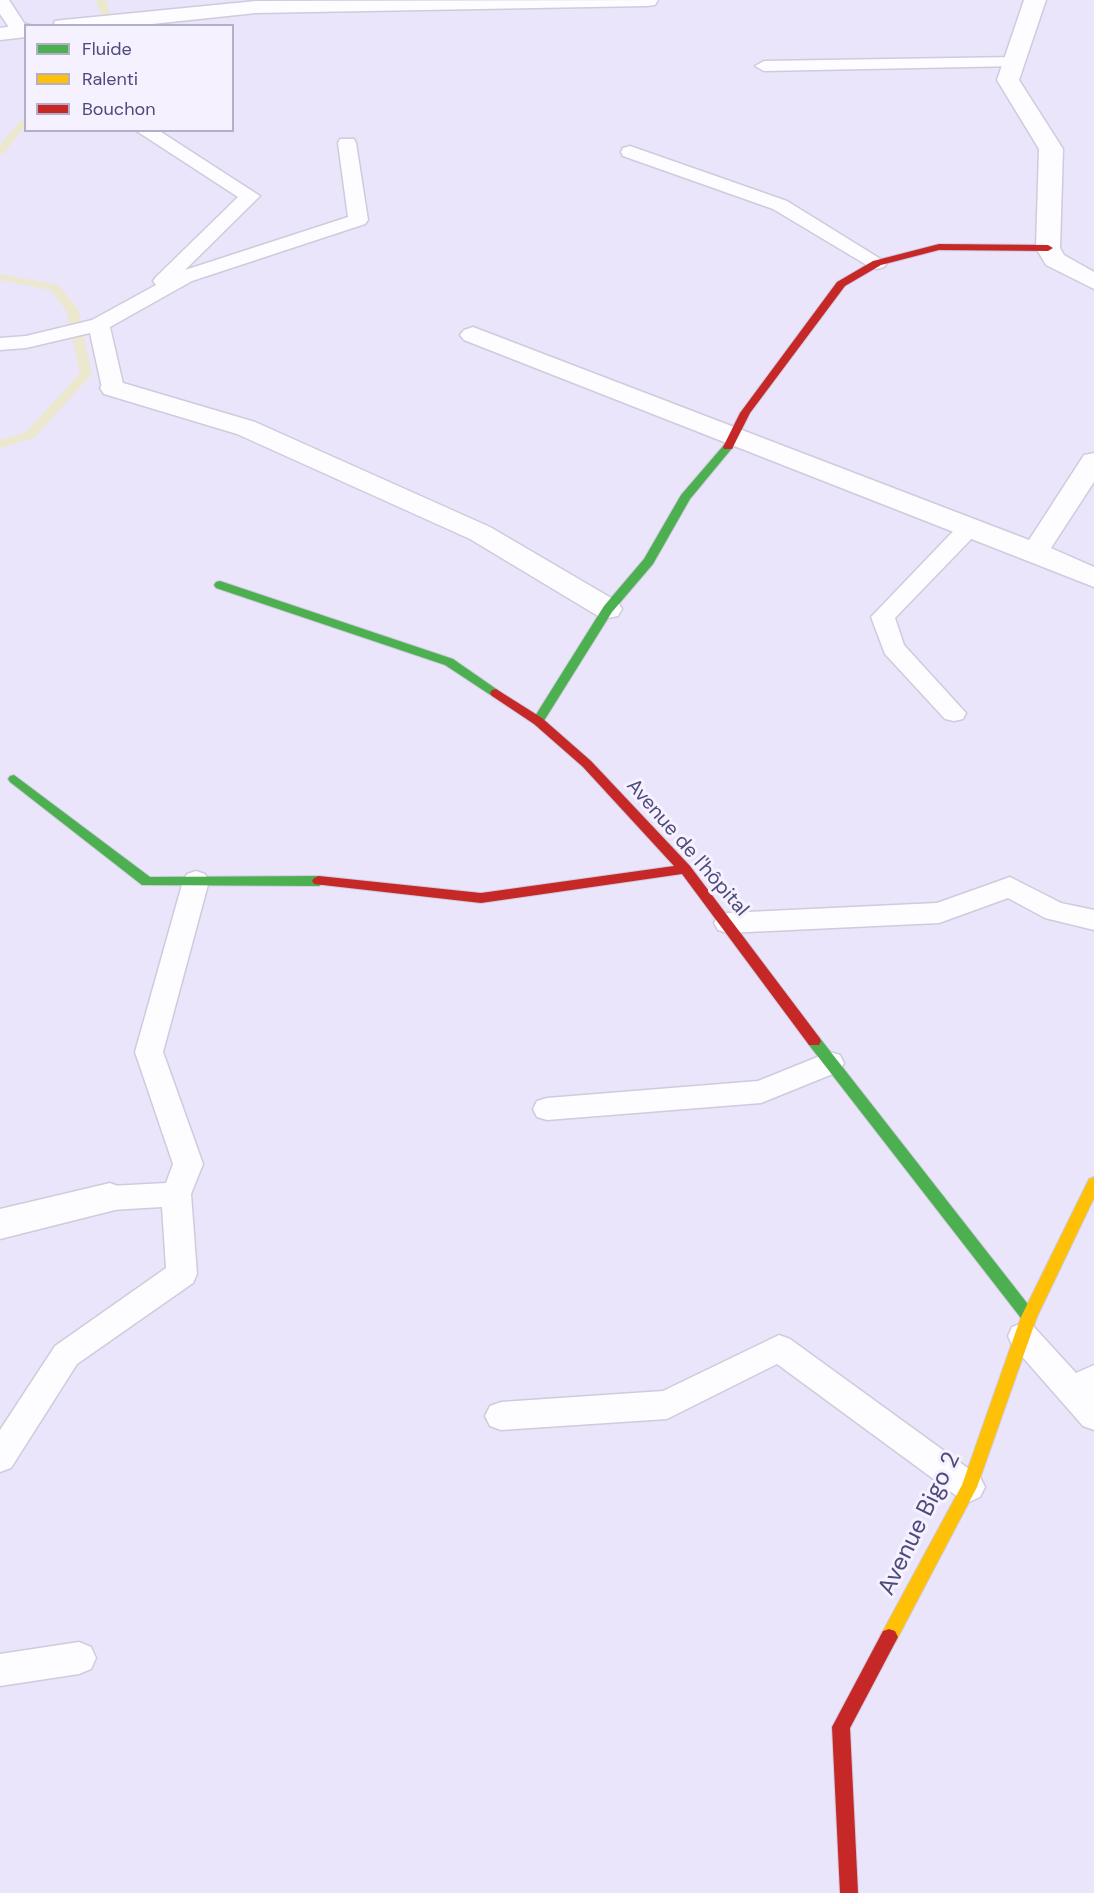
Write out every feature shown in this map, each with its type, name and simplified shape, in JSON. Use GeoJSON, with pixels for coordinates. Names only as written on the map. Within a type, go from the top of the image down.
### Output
{"type":"FeatureCollection","features":[{"type":"Feature","properties":{"kind":"street"},"geometry":{"type":"LineString","coordinates":[[78,24],[256,8],[647,0]]}},
{"type":"Feature","properties":{"kind":"street"},"geometry":{"type":"LineString","coordinates":[[1035,0],[1008,80],[1051,149],[1048,248],[1055,261],[1094,282]]}},
{"type":"Feature","properties":{"kind":"street"},"geometry":{"type":"LineString","coordinates":[[538,721],[608,609],[650,561],[685,496],[725,454],[746,413],[841,284],[877,263],[939,247],[1048,248]]}},
{"type":"Feature","properties":{"kind":"street"},"geometry":{"type":"LineString","coordinates":[[472,335],[1035,552],[1094,578]]}},
{"type":"Feature","properties":{"kind":"street"},"geometry":{"type":"LineString","coordinates":[[113,388],[246,428],[278,442],[480,533],[608,609]]}},
{"type":"Feature","properties":{"kind":"street"},"geometry":{"type":"LineString","coordinates":[[1035,552],[1094,461]]}},
{"type":"Feature","properties":{"kind":"street","name":"Avenue de l'hôpital"},"geometry":{"type":"LineString","coordinates":[[220,585],[449,662],[538,721],[587,764],[685,869],[727,922],[1026,1327]]}},
{"type":"Feature","properties":{"kind":"street"},"geometry":{"type":"LineString","coordinates":[[14,779],[147,882],[311,880],[481,898],[685,869]]}},
{"type":"Feature","properties":{"kind":"street","name":"Avenue Bigo 2"},"geometry":{"type":"LineString","coordinates":[[849,1893],[841,1727],[969,1486],[1026,1327],[1094,1183]]}},
{"type":"Feature","properties":{"kind":"street"},"geometry":{"type":"LineString","coordinates":[[0,1224],[110,1198]]}},
{"type":"Feature","properties":{"kind":"lane"},"geometry":{"type":"LineString","coordinates":[[0,0],[15,32]]}},
{"type":"Feature","properties":{"kind":"lane"},"geometry":{"type":"LineString","coordinates":[[764,66],[1014,62]]}},
{"type":"Feature","properties":{"kind":"lane"},"geometry":{"type":"LineString","coordinates":[[144,299],[250,196],[147,132]]}},
{"type":"Feature","properties":{"kind":"lane"},"geometry":{"type":"LineString","coordinates":[[0,344],[26,342],[99,325],[185,277],[358,220],[346,143]]}},
{"type":"Feature","properties":{"kind":"lane"},"geometry":{"type":"LineString","coordinates":[[630,152],[780,206],[877,263]]}},
{"type":"Feature","properties":{"kind":"lane"},"geometry":{"type":"LineString","coordinates":[[99,325],[113,388]]}},
{"type":"Feature","properties":{"kind":"lane"},"geometry":{"type":"LineString","coordinates":[[954,713],[893,648],[883,617],[970,527]]}},
{"type":"Feature","properties":{"kind":"lane"},"geometry":{"type":"LineString","coordinates":[[0,1458],[66,1355],[182,1274],[176,1194],[188,1164],[149,1052],[196,881]]}},
{"type":"Feature","properties":{"kind":"lane"},"geometry":{"type":"LineString","coordinates":[[727,922],[939,913],[1011,887],[1054,911],[1094,920]]}},
{"type":"Feature","properties":{"kind":"lane"},"geometry":{"type":"LineString","coordinates":[[546,1108],[761,1092],[830,1063]]}},
{"type":"Feature","properties":{"kind":"lane"},"geometry":{"type":"LineString","coordinates":[[110,1198],[176,1194]]}},
{"type":"Feature","properties":{"kind":"lane"},"geometry":{"type":"LineString","coordinates":[[1026,1327],[1083,1385],[1094,1416]]}},
{"type":"Feature","properties":{"kind":"lane"},"geometry":{"type":"LineString","coordinates":[[501,1416],[667,1405],[779,1348],[969,1486]]}},
{"type":"Feature","properties":{"kind":"lane"},"geometry":{"type":"LineString","coordinates":[[0,1670],[79,1658]]}},
{"type":"Feature","properties":{"kind":"shaded area"},"geometry":{"type":"Polygon","coordinates":[[[0,0],[1094,0],[1094,1893],[0,1893],[0,0]]]}},
{"type":"Feature","properties":{"kind":"waterway"},"geometry":{"type":"LineString","coordinates":[[101,0],[108,24]]}},
{"type":"Feature","properties":{"kind":"waterway"},"geometry":{"type":"LineString","coordinates":[[0,151],[24,121]]}},
{"type":"Feature","properties":{"kind":"waterway"},"geometry":{"type":"LineString","coordinates":[[0,277],[54,287],[72,309],[86,374],[30,435],[0,444]]}},
{"type":"Feature","properties":{"kind":"traffic: fast"},"geometry":{"type":"LineString","coordinates":[[538,721],[608,609],[649,561],[685,497],[728,447]]}},
{"type":"Feature","properties":{"kind":"traffic: fast"},"geometry":{"type":"LineString","coordinates":[[220,585],[449,662],[496,693]]}},
{"type":"Feature","properties":{"kind":"traffic: fast"},"geometry":{"type":"LineString","coordinates":[[14,779],[147,882],[319,881]]}},
{"type":"Feature","properties":{"kind":"traffic: fast"},"geometry":{"type":"LineString","coordinates":[[814,1041],[1029,1317]]}},
{"type":"Feature","properties":{"kind":"traffic: slow"},"geometry":{"type":"LineString","coordinates":[[889,1637],[969,1487],[1029,1317],[1094,1183]]}},
{"type":"Feature","properties":{"kind":"traffic: jam"},"geometry":{"type":"LineString","coordinates":[[728,447],[745,413],[841,284],[877,263],[939,247],[1048,248]]}},
{"type":"Feature","properties":{"kind":"traffic: jam"},"geometry":{"type":"LineString","coordinates":[[496,693],[538,721],[587,764],[685,869],[814,1041]]}},
{"type":"Feature","properties":{"kind":"traffic: jam"},"geometry":{"type":"LineString","coordinates":[[319,881],[481,898],[685,869]]}},
{"type":"Feature","properties":{"kind":"traffic: jam"},"geometry":{"type":"LineString","coordinates":[[849,1893],[841,1727],[889,1637]]}}]}
